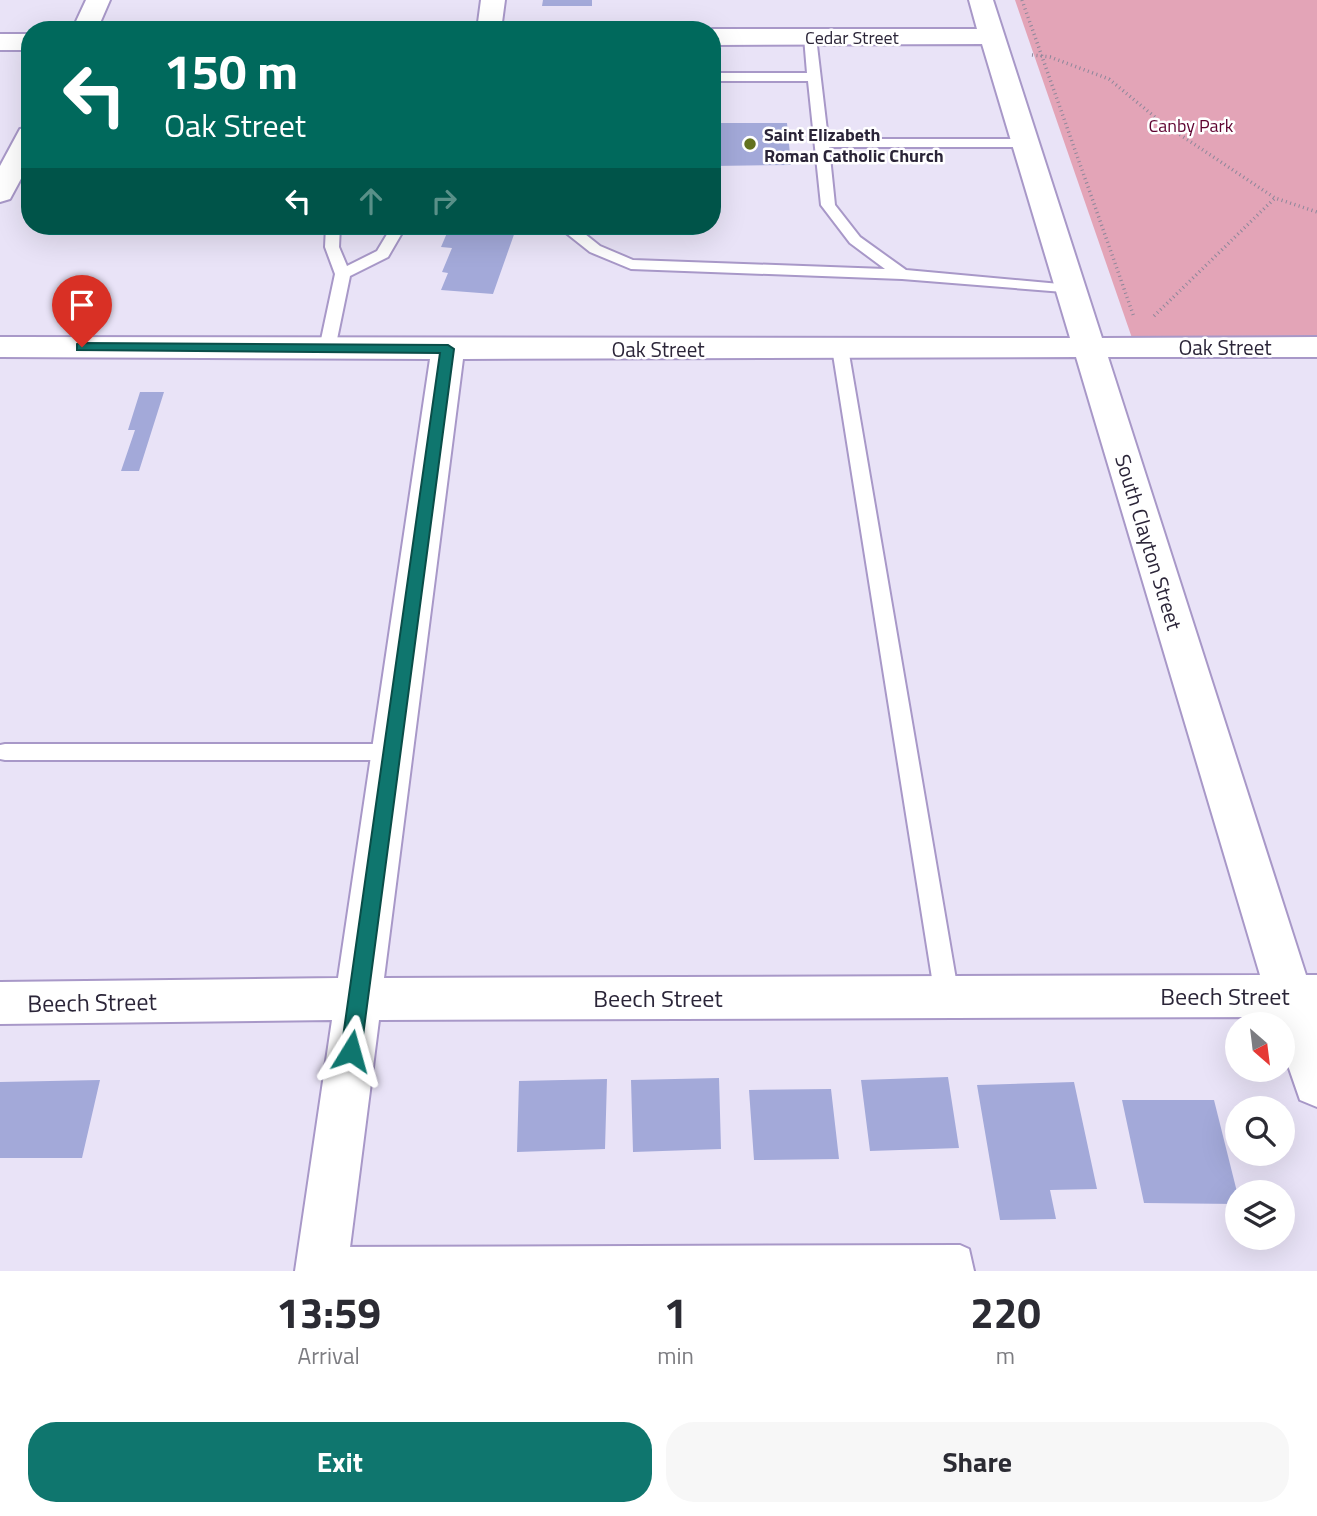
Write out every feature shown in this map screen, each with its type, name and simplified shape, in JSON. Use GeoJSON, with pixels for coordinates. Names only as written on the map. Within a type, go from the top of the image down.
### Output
{"type":"FeatureCollection","features":[{"type":"Feature","properties":{"kind":"street"},"geometry":{"type":"LineString","coordinates":[[88,21],[98,0]]}},
{"type":"Feature","properties":{"kind":"street"},"geometry":{"type":"LineString","coordinates":[[490,21],[493,0]]}},
{"type":"Feature","properties":{"kind":"street","name":"South Clayton Street"},"geometry":{"type":"LineString","coordinates":[[981,0],[1088,347],[1303,996],[1317,1084]]}},
{"type":"Feature","properties":{"kind":"street","name":"Cedar Street"},"geometry":{"type":"LineString","coordinates":[[721,37],[810,37],[995,44]]}},
{"type":"Feature","properties":{"kind":"street"},"geometry":{"type":"LineString","coordinates":[[0,42],[21,42]]}},
{"type":"Feature","properties":{"kind":"street"},"geometry":{"type":"LineString","coordinates":[[0,193],[21,152]]}},
{"type":"Feature","properties":{"kind":"street","name":"Oak Street"},"geometry":{"type":"LineString","coordinates":[[0,347],[448,349],[1317,346]]}},
{"type":"Feature","properties":{"kind":"street"},"geometry":{"type":"LineString","coordinates":[[322,1266],[448,349]]}},
{"type":"Feature","properties":{"kind":"street","name":"Beech Street"},"geometry":{"type":"LineString","coordinates":[[0,1003],[1303,996]]}},
{"type":"Feature","properties":{"kind":"lane"},"geometry":{"type":"LineString","coordinates":[[810,37],[828,205],[855,240],[902,274]]}},
{"type":"Feature","properties":{"kind":"lane"},"geometry":{"type":"LineString","coordinates":[[721,77],[814,77]]}},
{"type":"Feature","properties":{"kind":"lane"},"geometry":{"type":"LineString","coordinates":[[821,143],[1025,143]]}},
{"type":"Feature","properties":{"kind":"lane"},"geometry":{"type":"LineString","coordinates":[[327,349],[343,274],[332,247],[333,235]]}},
{"type":"Feature","properties":{"kind":"lane"},"geometry":{"type":"LineString","coordinates":[[343,274],[383,254],[394,235]]}},
{"type":"Feature","properties":{"kind":"lane"},"geometry":{"type":"LineString","coordinates":[[577,235],[595,249],[631,264],[902,274],[1071,290]]}},
{"type":"Feature","properties":{"kind":"lane"},"geometry":{"type":"LineString","coordinates":[[840,348],[947,997]]}},
{"type":"Feature","properties":{"kind":"lane"},"geometry":{"type":"LineString","coordinates":[[5,752],[392,752]]}},
{"type":"Feature","properties":{"kind":"lane"},"geometry":{"type":"LineString","coordinates":[[322,1266],[960,1258],[961,1271]]}},
{"type":"Feature","properties":{"kind":"path"},"geometry":{"type":"LineString","coordinates":[[1022,0],[1134,318]]}},
{"type":"Feature","properties":{"kind":"path"},"geometry":{"type":"LineString","coordinates":[[995,44],[1042,56],[1108,79],[1161,122],[1275,198],[1317,212]]}},
{"type":"Feature","properties":{"kind":"path"},"geometry":{"type":"LineString","coordinates":[[1148,322],[1275,198]]}},
{"type":"Feature","properties":{"kind":"green space","name":"Canby Park"},"geometry":{"type":"Polygon","coordinates":[[[1015,0],[1317,0],[1317,338],[1132,338],[1015,0]]]}},
{"type":"Feature","properties":{"kind":"building"},"geometry":{"type":"Polygon","coordinates":[[[543,0],[592,0],[592,6],[542,6],[543,0]]]}},
{"type":"Feature","properties":{"kind":"building","name":"Saint Elizabeth Roman Catholic Church"},"geometry":{"type":"Polygon","coordinates":[[[721,123],[787,123],[791,165],[721,166],[721,123]]]}},
{"type":"Feature","properties":{"kind":"building"},"geometry":{"type":"Polygon","coordinates":[[[446,235],[514,235],[493,294],[441,290],[448,273],[442,272],[452,248],[441,247],[446,235]]]}},
{"type":"Feature","properties":{"kind":"building"},"geometry":{"type":"Polygon","coordinates":[[[140,392],[164,392],[139,471],[121,471],[135,430],[128,430],[140,392]]]}},
{"type":"Feature","properties":{"kind":"building"},"geometry":{"type":"Polygon","coordinates":[[[948,1077],[959,1148],[870,1151],[861,1080],[948,1077]]]}},
{"type":"Feature","properties":{"kind":"building"},"geometry":{"type":"Polygon","coordinates":[[[719,1078],[721,1149],[633,1152],[631,1080],[719,1078]]]}},
{"type":"Feature","properties":{"kind":"building"},"geometry":{"type":"Polygon","coordinates":[[[607,1079],[605,1149],[517,1152],[519,1081],[607,1079]]]}},
{"type":"Feature","properties":{"kind":"building"},"geometry":{"type":"Polygon","coordinates":[[[100,1080],[82,1158],[0,1158],[0,1082],[100,1080]]]}},
{"type":"Feature","properties":{"kind":"building"},"geometry":{"type":"Polygon","coordinates":[[[1074,1082],[1097,1189],[1050,1190],[1056,1219],[1000,1220],[977,1085],[1074,1082]]]}},
{"type":"Feature","properties":{"kind":"building"},"geometry":{"type":"Polygon","coordinates":[[[831,1089],[839,1159],[754,1160],[749,1090],[831,1089]]]}},
{"type":"Feature","properties":{"kind":"building"},"geometry":{"type":"Polygon","coordinates":[[[1122,1100],[1214,1100],[1225,1144],[1225,1166],[1230,1166],[1234,1180],[1225,1180],[1225,1204],[1144,1203],[1122,1100]]]}},
{"type":"Feature","properties":{"kind":"place","name":"Saint Elizabeth Roman Catholic Church"},"geometry":{"type":"Point","coordinates":[750,144]}},
{"type":"Feature","properties":{"kind":"route"},"geometry":{"type":"LineString","coordinates":[[82,347],[448,349],[351,1051]]}}]}
